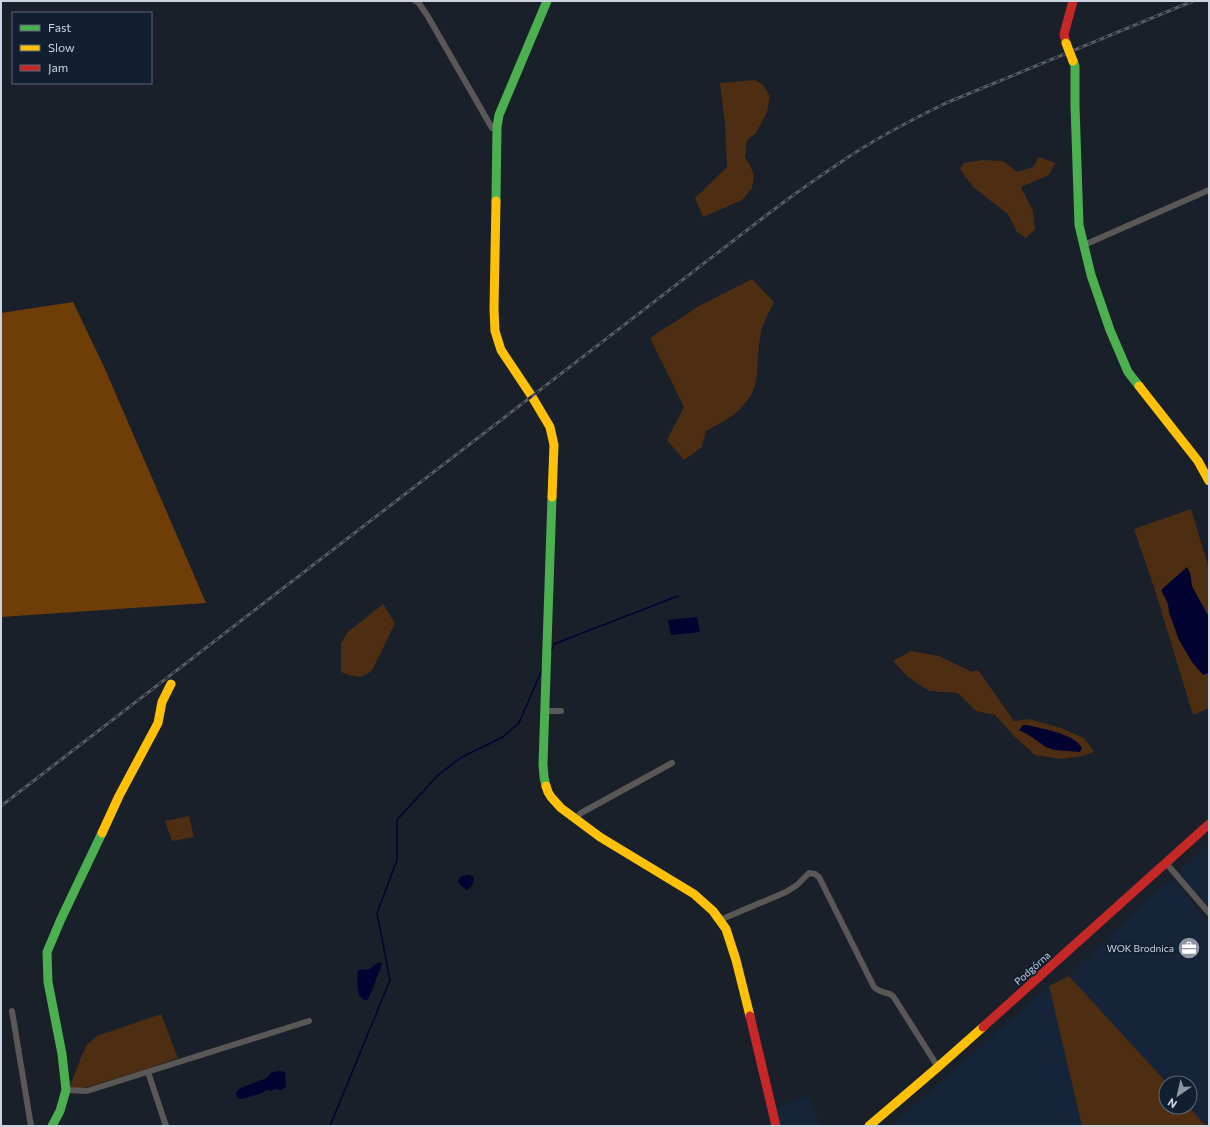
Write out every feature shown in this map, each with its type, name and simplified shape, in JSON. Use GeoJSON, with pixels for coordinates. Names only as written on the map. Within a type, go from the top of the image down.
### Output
{"type":"FeatureCollection","features":[{"type":"Feature","properties":{"kind":"street"},"geometry":{"type":"LineString","coordinates":[[415,1],[418,2],[427,14],[492,128],[497,127]]}},
{"type":"Feature","properties":{"kind":"street"},"geometry":{"type":"LineString","coordinates":[[547,1],[499,115],[497,127],[494,309],[495,331],[498,344],[550,427],[554,445],[543,764],[546,787],[556,803],[575,819],[610,843],[694,894],[710,907],[720,920],[726,929],[736,960],[776,1126]]}},
{"type":"Feature","properties":{"kind":"street"},"geometry":{"type":"LineString","coordinates":[[1073,1],[1064,34],[1075,66],[1079,225],[1091,275],[1110,330],[1128,372],[1198,461],[1209,480]]}},
{"type":"Feature","properties":{"kind":"street"},"geometry":{"type":"LineString","coordinates":[[1084,245],[1209,190]]}},
{"type":"Feature","properties":{"kind":"street"},"geometry":{"type":"LineString","coordinates":[[52,1126],[60,1111],[66,1090],[62,1054],[48,982],[47,952],[61,918],[92,856],[119,796],[158,723],[162,702],[171,684]]}},
{"type":"Feature","properties":{"kind":"street"},"geometry":{"type":"LineString","coordinates":[[545,711],[561,711]]}},
{"type":"Feature","properties":{"kind":"street"},"geometry":{"type":"LineString","coordinates":[[575,819],[581,813],[672,763]]}},
{"type":"Feature","properties":{"kind":"street","name":"Podgórna"},"geometry":{"type":"LineString","coordinates":[[869,1126],[938,1067],[1209,824]]}},
{"type":"Feature","properties":{"kind":"street"},"geometry":{"type":"LineString","coordinates":[[1166,863],[1209,913]]}},
{"type":"Feature","properties":{"kind":"street"},"geometry":{"type":"LineString","coordinates":[[720,920],[786,892],[797,886],[809,873],[815,874],[819,877],[874,987],[882,992],[890,993],[893,996],[938,1067]]}},
{"type":"Feature","properties":{"kind":"street"},"geometry":{"type":"LineString","coordinates":[[12,1011],[31,1126]]}},
{"type":"Feature","properties":{"kind":"street"},"geometry":{"type":"LineString","coordinates":[[66,1090],[87,1090],[309,1021]]}},
{"type":"Feature","properties":{"kind":"street"},"geometry":{"type":"LineString","coordinates":[[148,1072],[166,1126]]}},
{"type":"Feature","properties":{"kind":"shaded area"},"geometry":{"type":"Polygon","coordinates":[[[755,80],[763,85],[770,96],[767,112],[756,133],[747,140],[745,158],[750,165],[754,176],[752,188],[742,200],[703,217],[695,198],[727,167],[725,124],[720,83],[755,80]]]}},
{"type":"Feature","properties":{"kind":"shaded area"},"geometry":{"type":"Polygon","coordinates":[[[1039,157],[1055,163],[1049,175],[1021,187],[1033,211],[1035,229],[1026,238],[1017,232],[1008,214],[973,187],[960,169],[964,163],[983,160],[1003,161],[1017,172],[1033,167],[1039,157]]]}},
{"type":"Feature","properties":{"kind":"shaded area"},"geometry":{"type":"Polygon","coordinates":[[[752,279],[774,302],[762,328],[755,385],[746,402],[740,409],[724,421],[706,431],[702,447],[684,460],[667,440],[684,407],[650,338],[699,306],[752,279]]]}},
{"type":"Feature","properties":{"kind":"shaded area"},"geometry":{"type":"Polygon","coordinates":[[[73,302],[105,369],[206,603],[1,617],[1,313],[73,302]]]}},
{"type":"Feature","properties":{"kind":"shaded area"},"geometry":{"type":"Polygon","coordinates":[[[1191,509],[1209,569],[1209,708],[1193,715],[1155,590],[1134,529],[1191,509]]]}},
{"type":"Feature","properties":{"kind":"shaded area"},"geometry":{"type":"Polygon","coordinates":[[[1187,567],[1190,573],[1192,586],[1209,617],[1209,673],[1203,675],[1192,662],[1179,640],[1169,613],[1168,604],[1161,590],[1187,567]]]}},
{"type":"Feature","properties":{"kind":"shaded area"},"geometry":{"type":"Polygon","coordinates":[[[383,604],[395,623],[373,669],[366,675],[362,676],[350,675],[341,672],[341,643],[348,632],[383,604]]]}},
{"type":"Feature","properties":{"kind":"shaded area"},"geometry":{"type":"Polygon","coordinates":[[[697,617],[700,632],[671,635],[668,620],[697,617]]]}},
{"type":"Feature","properties":{"kind":"shaded area"},"geometry":{"type":"Polygon","coordinates":[[[911,651],[939,656],[972,672],[978,670],[1014,721],[1029,719],[1061,728],[1084,738],[1094,752],[1082,756],[1061,759],[1035,755],[1014,736],[995,715],[976,711],[958,693],[929,691],[908,677],[893,661],[911,651]]]}},
{"type":"Feature","properties":{"kind":"shaded area"},"geometry":{"type":"Polygon","coordinates":[[[1023,725],[1065,735],[1078,743],[1082,748],[1080,752],[1054,750],[1046,747],[1019,730],[1023,725]]]}},
{"type":"Feature","properties":{"kind":"shaded area"},"geometry":{"type":"Polygon","coordinates":[[[189,816],[194,837],[172,841],[165,821],[189,816]]]}},
{"type":"Feature","properties":{"kind":"shaded area"},"geometry":{"type":"Polygon","coordinates":[[[1209,843],[1209,908],[1179,872],[1209,843]]]}},
{"type":"Feature","properties":{"kind":"shaded area"},"geometry":{"type":"Polygon","coordinates":[[[466,875],[474,877],[474,881],[467,890],[459,884],[458,881],[460,877],[466,875]]]}},
{"type":"Feature","properties":{"kind":"shaded area"},"geometry":{"type":"Polygon","coordinates":[[[1164,883],[1176,883],[1209,923],[1209,1126],[1206,1126],[1196,1115],[1198,1115],[1198,1075],[1160,1075],[1069,976],[1164,883]]]}},
{"type":"Feature","properties":{"kind":"shaded area"},"geometry":{"type":"Polygon","coordinates":[[[380,962],[382,964],[369,998],[364,1000],[359,995],[357,978],[358,972],[359,970],[369,969],[380,962]]]}},
{"type":"Feature","properties":{"kind":"shaded area"},"geometry":{"type":"Polygon","coordinates":[[[1069,976],[1160,1075],[1158,1075],[1158,1115],[1196,1115],[1206,1126],[1082,1126],[1049,986],[1069,976]]]}},
{"type":"Feature","properties":{"kind":"shaded area"},"geometry":{"type":"Polygon","coordinates":[[[1049,986],[1082,1126],[891,1126],[1049,986]]]}},
{"type":"Feature","properties":{"kind":"shaded area"},"geometry":{"type":"Polygon","coordinates":[[[161,1014],[178,1058],[84,1088],[73,1089],[70,1086],[87,1045],[97,1036],[161,1014]]]}},
{"type":"Feature","properties":{"kind":"shaded area"},"geometry":{"type":"Polygon","coordinates":[[[272,1072],[285,1072],[286,1087],[281,1090],[267,1090],[242,1099],[237,1097],[236,1093],[240,1088],[267,1078],[272,1072]]]}},
{"type":"Feature","properties":{"kind":"shaded area"},"geometry":{"type":"Polygon","coordinates":[[[809,1096],[820,1126],[781,1126],[776,1107],[809,1096]]]}},
{"type":"Feature","properties":{"kind":"waterway"},"geometry":{"type":"LineString","coordinates":[[551,651],[554,644],[678,596]]}},
{"type":"Feature","properties":{"kind":"waterway"},"geometry":{"type":"LineString","coordinates":[[330,1126],[390,980],[377,913],[397,860],[397,820],[438,775],[462,757],[503,737],[519,723],[542,670]]}},
{"type":"Feature","properties":{"kind":"railway"},"geometry":{"type":"LineString","coordinates":[[1,806],[764,217],[856,152],[881,137],[946,103],[1193,1]]}},
{"type":"Feature","properties":{"kind":"traffic: fast"},"geometry":{"type":"LineString","coordinates":[[496,201],[497,127],[499,115],[547,1]]}},
{"type":"Feature","properties":{"kind":"traffic: fast"},"geometry":{"type":"LineString","coordinates":[[1073,61],[1075,66],[1079,225],[1091,275],[1110,330],[1128,372],[1139,386]]}},
{"type":"Feature","properties":{"kind":"traffic: fast"},"geometry":{"type":"LineString","coordinates":[[546,786],[543,764],[552,497]]}},
{"type":"Feature","properties":{"kind":"traffic: fast"},"geometry":{"type":"LineString","coordinates":[[52,1126],[60,1111],[66,1090],[62,1054],[48,982],[47,952],[102,833]]}},
{"type":"Feature","properties":{"kind":"traffic: slow"},"geometry":{"type":"LineString","coordinates":[[1066,43],[1073,61]]}},
{"type":"Feature","properties":{"kind":"traffic: slow"},"geometry":{"type":"LineString","coordinates":[[496,201],[495,331],[501,350],[550,427],[554,445],[552,497]]}},
{"type":"Feature","properties":{"kind":"traffic: slow"},"geometry":{"type":"LineString","coordinates":[[1139,386],[1198,461],[1209,481]]}},
{"type":"Feature","properties":{"kind":"traffic: slow"},"geometry":{"type":"LineString","coordinates":[[102,833],[119,796],[158,723],[162,702],[171,684]]}},
{"type":"Feature","properties":{"kind":"traffic: slow"},"geometry":{"type":"LineString","coordinates":[[546,786],[551,797],[561,808],[600,837],[694,894],[713,911],[726,929],[736,960],[750,1016]]}},
{"type":"Feature","properties":{"kind":"traffic: slow"},"geometry":{"type":"LineString","coordinates":[[869,1126],[983,1027]]}},
{"type":"Feature","properties":{"kind":"traffic: jam"},"geometry":{"type":"LineString","coordinates":[[1066,43],[1064,34],[1073,1]]}},
{"type":"Feature","properties":{"kind":"traffic: jam"},"geometry":{"type":"LineString","coordinates":[[983,1027],[1209,824]]}},
{"type":"Feature","properties":{"kind":"traffic: jam"},"geometry":{"type":"LineString","coordinates":[[750,1016],[776,1126]]}},
{"type":"Feature","properties":{"kind":"place","name":"WOK Brodnica"},"geometry":{"type":"Point","coordinates":[1189,948]}}]}
